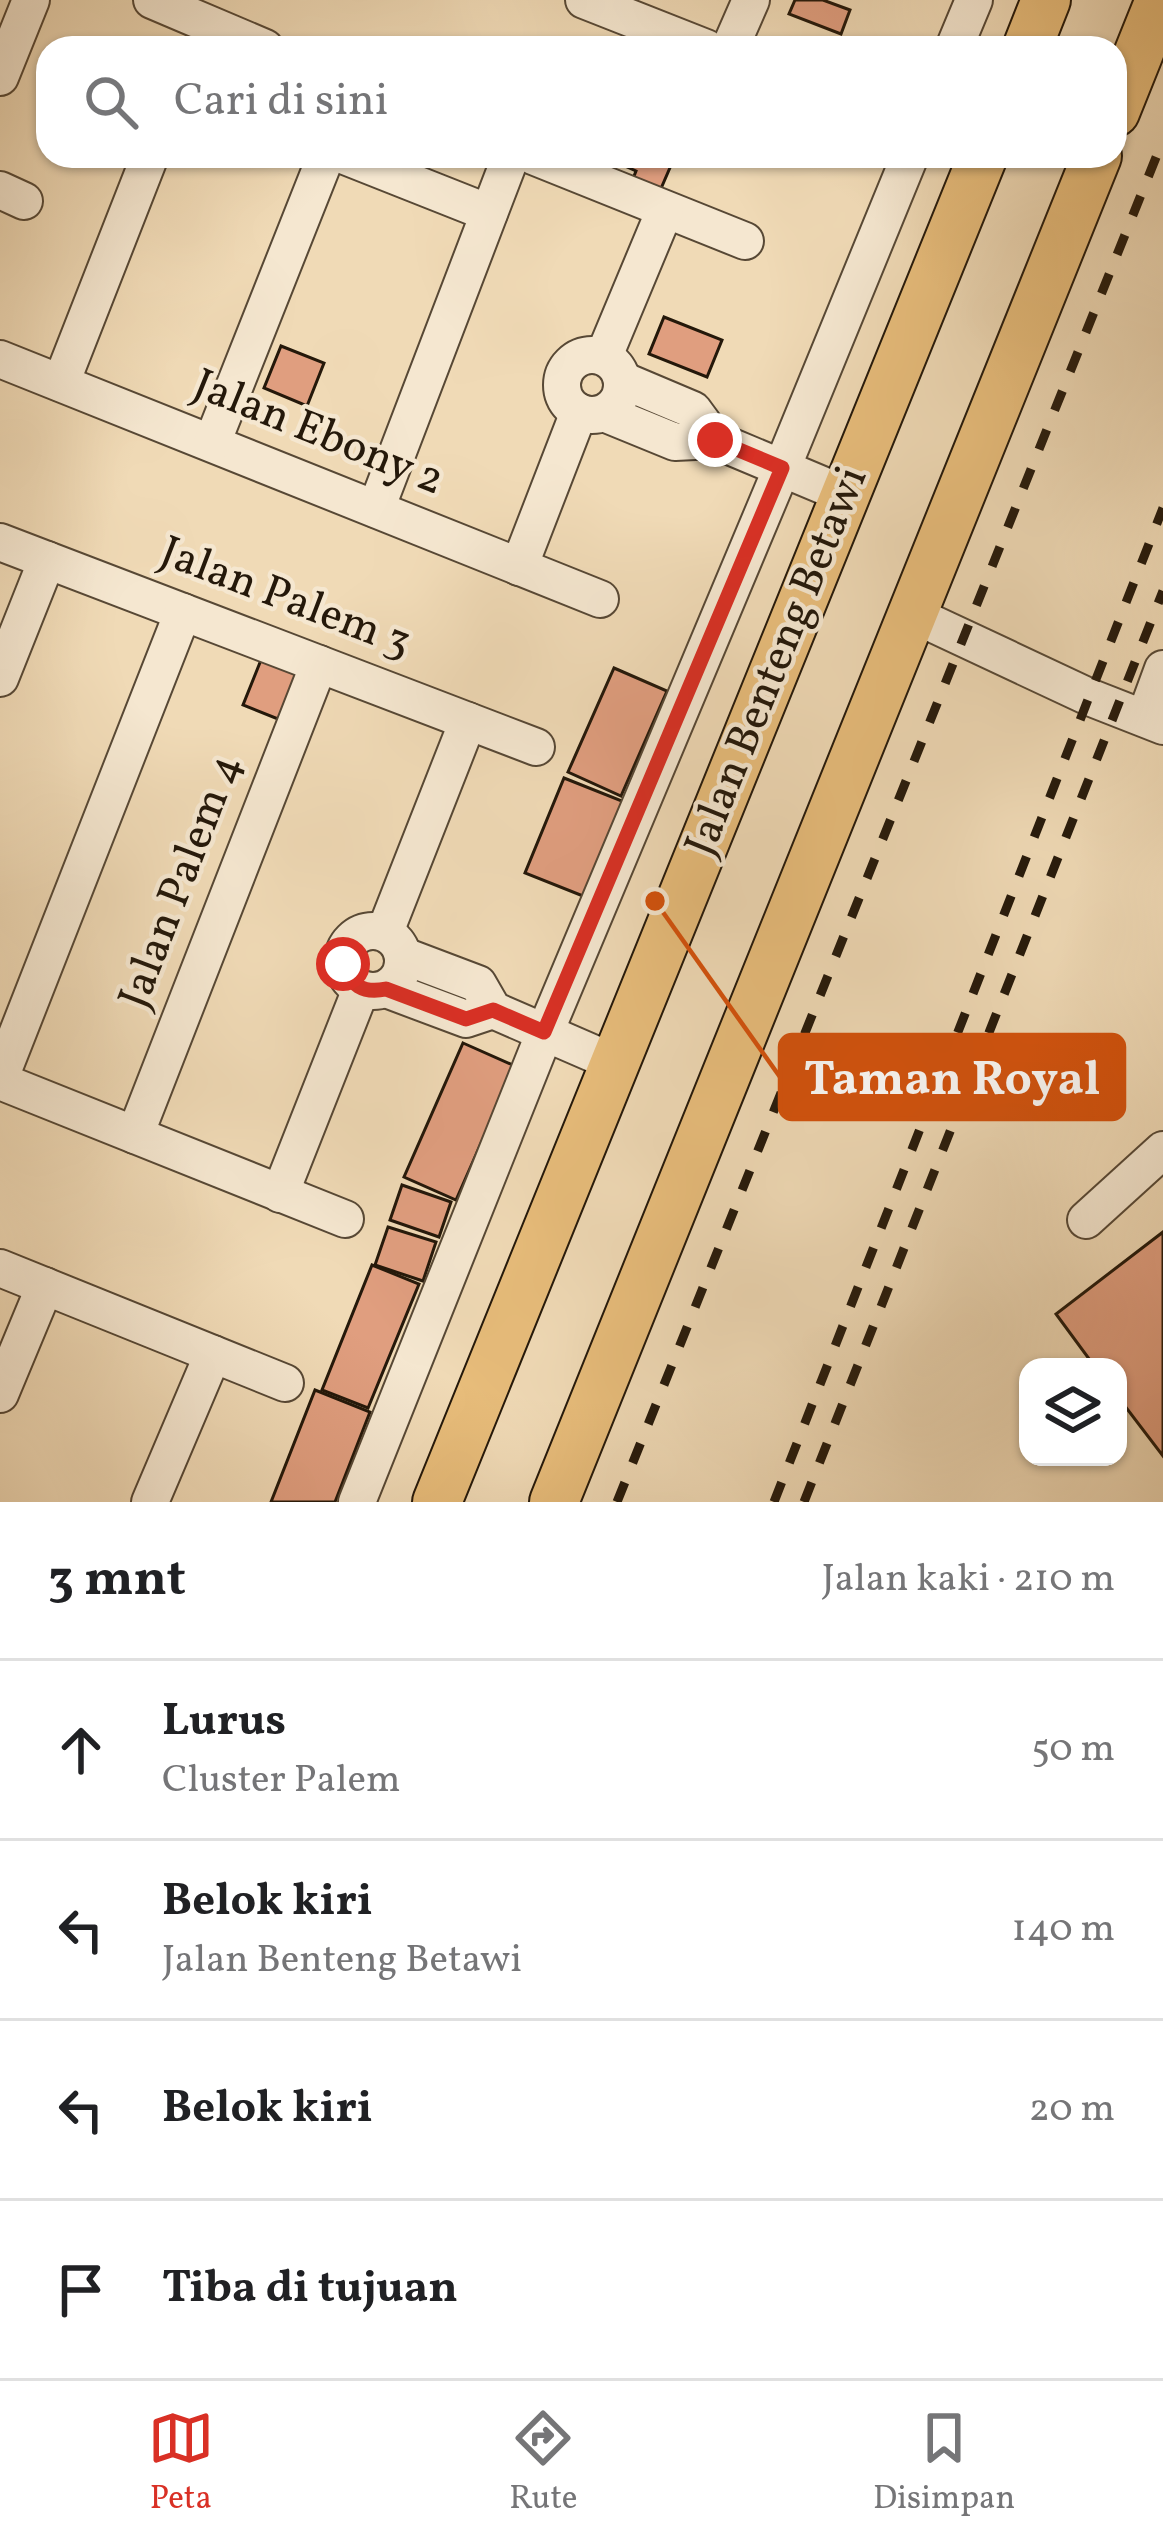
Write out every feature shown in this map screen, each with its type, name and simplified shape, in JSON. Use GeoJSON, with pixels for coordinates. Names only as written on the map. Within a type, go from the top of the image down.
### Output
{"type":"FeatureCollection","features":[{"type":"Feature","properties":{"kind":"main road"},"geometry":{"type":"LineString","coordinates":[[1032,36],[1046,0]]}},
{"type":"Feature","properties":{"kind":"main road"},"geometry":{"type":"LineString","coordinates":[[1127,82],[1160,0]]}},
{"type":"Feature","properties":{"kind":"main road","name":"Jalan Benteng Betawi"},"geometry":{"type":"LineString","coordinates":[[437,1502],[978,168]]}},
{"type":"Feature","properties":{"kind":"main road"},"geometry":{"type":"LineString","coordinates":[[554,1502],[1092,168]]}},
{"type":"Feature","properties":{"kind":"street"},"geometry":{"type":"LineString","coordinates":[[0,76],[31,0]]}},
{"type":"Feature","properties":{"kind":"street"},"geometry":{"type":"LineString","coordinates":[[152,0],[197,35]]}},
{"type":"Feature","properties":{"kind":"street"},"geometry":{"type":"LineString","coordinates":[[584,0],[676,36]]}},
{"type":"Feature","properties":{"kind":"street"},"geometry":{"type":"LineString","coordinates":[[735,36],[751,0]]}},
{"type":"Feature","properties":{"kind":"street"},"geometry":{"type":"LineString","coordinates":[[959,36],[974,0]]}},
{"type":"Feature","properties":{"kind":"street"},"geometry":{"type":"LineString","coordinates":[[62,383],[145,168]]}},
{"type":"Feature","properties":{"kind":"street"},"geometry":{"type":"LineString","coordinates":[[212,443],[321,168]]}},
{"type":"Feature","properties":{"kind":"street"},"geometry":{"type":"LineString","coordinates":[[375,168],[489,213]]}},
{"type":"Feature","properties":{"kind":"street"},"geometry":{"type":"LineString","coordinates":[[376,508],[506,168]]}},
{"type":"Feature","properties":{"kind":"street"},"geometry":{"type":"LineString","coordinates":[[561,168],[745,241]]}},
{"type":"Feature","properties":{"kind":"street","name":"Jalan Benteng Betawi"},"geometry":{"type":"LineString","coordinates":[[357,1502],[544,1032],[905,168]]}},
{"type":"Feature","properties":{"kind":"street"},"geometry":{"type":"LineString","coordinates":[[519,567],[591,412],[614,405],[621,393],[613,368],[664,210]]}},
{"type":"Feature","properties":{"kind":"street"},"geometry":{"type":"LineString","coordinates":[[715,440],[693,410],[588,354],[563,372],[561,388],[567,403],[676,442],[715,440],[846,495]]}},
{"type":"Feature","properties":{"kind":"street","name":"Jalan Ebony 2"},"geometry":{"type":"LineString","coordinates":[[0,359],[600,599]]}},
{"type":"Feature","properties":{"kind":"street","name":"Jalan Palem 3"},"geometry":{"type":"LineString","coordinates":[[0,542],[536,747]]}},
{"type":"Feature","properties":{"kind":"street"},"geometry":{"type":"LineString","coordinates":[[0,679],[47,560]]}},
{"type":"Feature","properties":{"kind":"street"},"geometry":{"type":"LineString","coordinates":[[183,612],[0,1080],[345,1219]]}},
{"type":"Feature","properties":{"kind":"street"},"geometry":{"type":"LineString","coordinates":[[912,614],[1089,697],[1154,722],[1163,669]]}},
{"type":"Feature","properties":{"kind":"street","name":"Jalan Palem 4"},"geometry":{"type":"LineString","coordinates":[[135,1135],[319,664]]}},
{"type":"Feature","properties":{"kind":"street"},"geometry":{"type":"LineString","coordinates":[[280,1193],[373,989],[396,981],[403,970],[395,944],[468,721]]}},
{"type":"Feature","properties":{"kind":"street"},"geometry":{"type":"LineString","coordinates":[[493,1010],[466,1019],[349,979],[343,964],[345,948],[355,936],[370,930],[478,984],[493,1010],[615,1063]]}},
{"type":"Feature","properties":{"kind":"street"},"geometry":{"type":"LineString","coordinates":[[1086,1220],[1163,1150]]}},
{"type":"Feature","properties":{"kind":"street"},"geometry":{"type":"LineString","coordinates":[[0,1268],[285,1383]]}},
{"type":"Feature","properties":{"kind":"street"},"geometry":{"type":"LineString","coordinates":[[0,1394],[45,1286]]}},
{"type":"Feature","properties":{"kind":"street"},"geometry":{"type":"LineString","coordinates":[[150,1502],[213,1354]]}},
{"type":"Feature","properties":{"kind":"building"},"geometry":{"type":"Polygon","coordinates":[[[795,0],[823,0],[850,10],[841,34],[789,14],[795,0]]]}},
{"type":"Feature","properties":{"kind":"building"},"geometry":{"type":"Polygon","coordinates":[[[629,168],[670,168],[656,200],[629,189],[636,171],[629,168]]]}},
{"type":"Feature","properties":{"kind":"building"},"geometry":{"type":"Polygon","coordinates":[[[664,317],[722,340],[707,377],[649,354],[664,317]]]}},
{"type":"Feature","properties":{"kind":"building"},"geometry":{"type":"Polygon","coordinates":[[[281,346],[324,363],[307,406],[264,388],[281,346]]]}},
{"type":"Feature","properties":{"kind":"building"},"geometry":{"type":"Polygon","coordinates":[[[261,660],[301,676],[283,721],[243,705],[261,660]]]}},
{"type":"Feature","properties":{"kind":"building"},"geometry":{"type":"Polygon","coordinates":[[[614,668],[667,691],[621,796],[568,772],[614,668]]]}},
{"type":"Feature","properties":{"kind":"building"},"geometry":{"type":"Polygon","coordinates":[[[564,778],[627,803],[588,898],[525,873],[564,778]]]}},
{"type":"Feature","properties":{"kind":"building"},"geometry":{"type":"Polygon","coordinates":[[[463,1043],[515,1066],[456,1200],[404,1177],[463,1043]]]}},
{"type":"Feature","properties":{"kind":"building"},"geometry":{"type":"Polygon","coordinates":[[[402,1185],[451,1202],[439,1237],[390,1220],[402,1185]]]}},
{"type":"Feature","properties":{"kind":"building"},"geometry":{"type":"Polygon","coordinates":[[[388,1227],[436,1242],[423,1281],[375,1265],[388,1227]]]}},
{"type":"Feature","properties":{"kind":"building"},"geometry":{"type":"Polygon","coordinates":[[[1163,1232],[1163,1456],[1127,1409],[1127,1358],[1088,1358],[1056,1314],[1163,1232]]]}},
{"type":"Feature","properties":{"kind":"building"},"geometry":{"type":"Polygon","coordinates":[[[372,1265],[419,1284],[368,1408],[322,1390],[372,1265]]]}},
{"type":"Feature","properties":{"kind":"building"},"geometry":{"type":"Polygon","coordinates":[[[315,1390],[370,1412],[335,1502],[271,1502],[315,1390]]]}},
{"type":"Feature","properties":{"kind":"railway"},"geometry":{"type":"LineString","coordinates":[[617,1502],[1163,140]]}},
{"type":"Feature","properties":{"kind":"railway"},"geometry":{"type":"LineString","coordinates":[[774,1502],[1163,508]]}},
{"type":"Feature","properties":{"kind":"railway"},"geometry":{"type":"LineString","coordinates":[[804,1502],[1163,591]]}},
{"type":"Feature","properties":{"kind":"place","name":"Taman Royal"},"geometry":{"type":"Point","coordinates":[655,901]}},
{"type":"Feature","properties":{"kind":"route"},"geometry":{"type":"LineString","coordinates":[[343,964],[349,979],[361,989],[386,989],[466,1019],[493,1010],[544,1032],[782,468],[715,440]]}}]}
